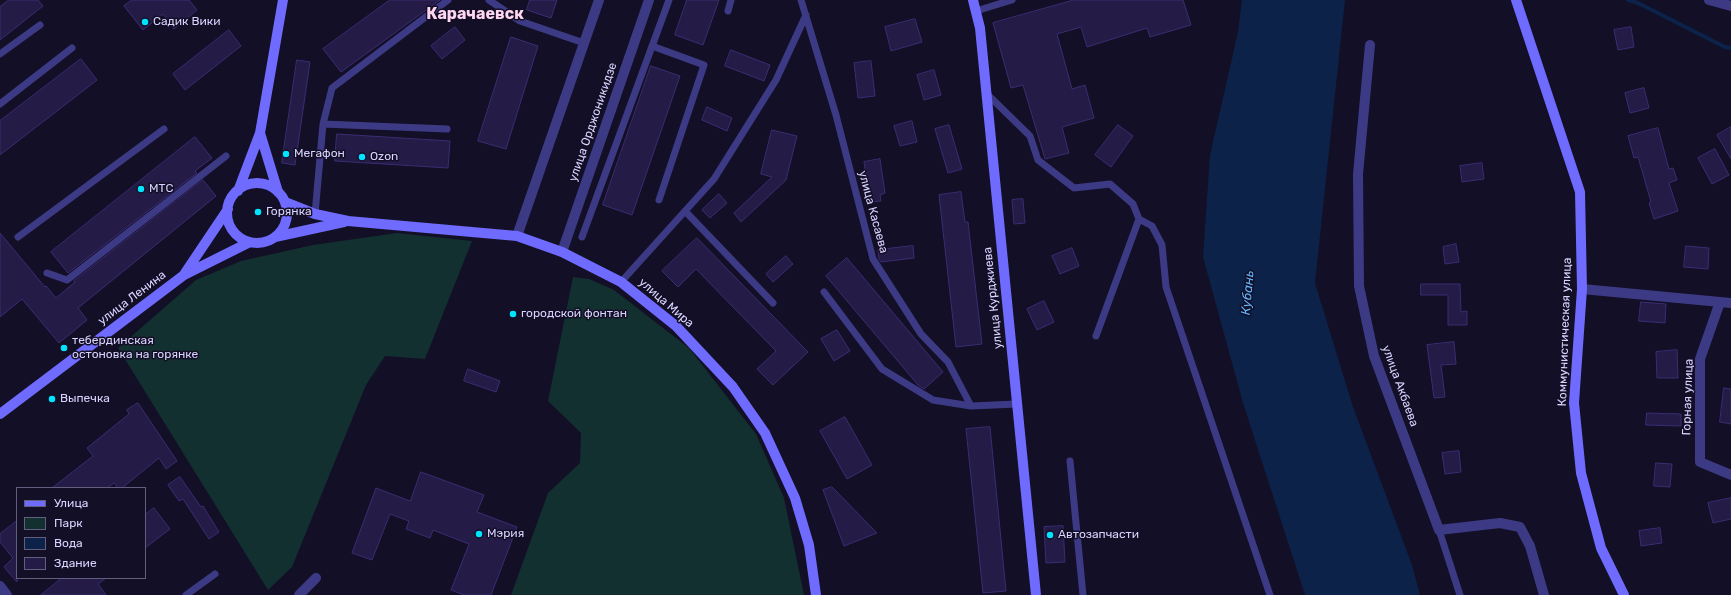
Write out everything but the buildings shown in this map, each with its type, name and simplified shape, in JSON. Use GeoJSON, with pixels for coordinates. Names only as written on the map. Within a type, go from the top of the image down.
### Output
{"type":"FeatureCollection","features":[{"type":"Feature","properties":{"kind":"street"},"geometry":{"type":"LineString","coordinates":[[238,191],[260,133],[283,0]]}},
{"type":"Feature","properties":{"kind":"street"},"geometry":{"type":"LineString","coordinates":[[517,236],[599,0]]}},
{"type":"Feature","properties":{"kind":"street","name":"улица Орджоникидзе"},"geometry":{"type":"LineString","coordinates":[[562,252],[649,0]]}},
{"type":"Feature","properties":{"kind":"street","name":"улица Курджиева"},"geometry":{"type":"LineString","coordinates":[[973,0],[980,28],[1036,595]]}},
{"type":"Feature","properties":{"kind":"street","name":"Коммунистическая улица"},"geometry":{"type":"LineString","coordinates":[[1516,0],[1580,192],[1582,289],[1574,403],[1581,473],[1601,548],[1624,595]]}},
{"type":"Feature","properties":{"kind":"street"},"geometry":{"type":"LineString","coordinates":[[1708,0],[1731,6]]}},
{"type":"Feature","properties":{"kind":"street","name":"улица Акбаева"},"geometry":{"type":"LineString","coordinates":[[1370,45],[1358,174],[1359,286],[1374,356],[1439,530]]}},
{"type":"Feature","properties":{"kind":"street"},"geometry":{"type":"LineString","coordinates":[[260,133],[278,192],[285,202],[287,212],[286,222],[276,237],[260,243],[250,242],[240,238],[228,221],[228,209],[231,199],[238,191],[247,185],[259,184],[270,186],[278,192]]}},
{"type":"Feature","properties":{"kind":"street","name":"улица Мира"},"geometry":{"type":"LineString","coordinates":[[285,202],[315,214],[348,221],[517,236],[562,252],[621,282],[676,326],[733,387],[765,433],[795,498],[809,545],[816,595]]}},
{"type":"Feature","properties":{"kind":"street","name":"улица Ленина"},"geometry":{"type":"LineString","coordinates":[[184,275],[228,209]]}},
{"type":"Feature","properties":{"kind":"street","name":"улица Мира"},"geometry":{"type":"LineString","coordinates":[[276,237],[348,221]]}},
{"type":"Feature","properties":{"kind":"street","name":"улица Ленина"},"geometry":{"type":"LineString","coordinates":[[0,414],[184,275],[250,242]]}},
{"type":"Feature","properties":{"kind":"street"},"geometry":{"type":"LineString","coordinates":[[1582,289],[1731,303]]}},
{"type":"Feature","properties":{"kind":"street","name":"Горная улица"},"geometry":{"type":"LineString","coordinates":[[1720,302],[1700,359],[1700,462],[1731,475]]}},
{"type":"Feature","properties":{"kind":"street"},"geometry":{"type":"LineString","coordinates":[[1439,530],[1500,523],[1520,527],[1530,546],[1544,595]]}},
{"type":"Feature","properties":{"kind":"street"},"geometry":{"type":"LineString","coordinates":[[299,595],[316,578]]}},
{"type":"Feature","properties":{"kind":"street"},"geometry":{"type":"LineString","coordinates":[[0,586],[7,595]]}},
{"type":"Feature","properties":{"kind":"lane"},"geometry":{"type":"LineString","coordinates":[[315,214],[323,124],[332,88],[448,0]]}},
{"type":"Feature","properties":{"kind":"lane"},"geometry":{"type":"LineString","coordinates":[[489,0],[520,21],[584,43]]}},
{"type":"Feature","properties":{"kind":"lane"},"geometry":{"type":"LineString","coordinates":[[582,237],[669,0]]}},
{"type":"Feature","properties":{"kind":"lane"},"geometry":{"type":"LineString","coordinates":[[728,11],[731,0]]}},
{"type":"Feature","properties":{"kind":"lane","name":"улица Касаева"},"geometry":{"type":"LineString","coordinates":[[801,0],[836,115],[873,259],[921,334],[948,362],[971,406]]}},
{"type":"Feature","properties":{"kind":"lane"},"geometry":{"type":"LineString","coordinates":[[976,12],[1012,0]]}},
{"type":"Feature","properties":{"kind":"lane"},"geometry":{"type":"LineString","coordinates":[[621,282],[714,179],[776,80],[806,15]]}},
{"type":"Feature","properties":{"kind":"lane"},"geometry":{"type":"LineString","coordinates":[[0,54],[40,25]]}},
{"type":"Feature","properties":{"kind":"lane"},"geometry":{"type":"LineString","coordinates":[[652,46],[704,65],[659,200]]}},
{"type":"Feature","properties":{"kind":"lane"},"geometry":{"type":"LineString","coordinates":[[0,104],[72,48]]}},
{"type":"Feature","properties":{"kind":"lane"},"geometry":{"type":"LineString","coordinates":[[986,93],[1030,136],[1038,160],[1074,188],[1110,184],[1133,204],[1139,219],[1152,226],[1162,245],[1166,288],[1270,595]]}},
{"type":"Feature","properties":{"kind":"lane"},"geometry":{"type":"LineString","coordinates":[[323,124],[447,129]]}},
{"type":"Feature","properties":{"kind":"lane"},"geometry":{"type":"LineString","coordinates":[[18,237],[164,129]]}},
{"type":"Feature","properties":{"kind":"lane"},"geometry":{"type":"LineString","coordinates":[[47,273],[67,280],[226,156]]}},
{"type":"Feature","properties":{"kind":"lane"},"geometry":{"type":"LineString","coordinates":[[685,212],[773,303]]}},
{"type":"Feature","properties":{"kind":"lane"},"geometry":{"type":"LineString","coordinates":[[1096,336],[1139,219]]}},
{"type":"Feature","properties":{"kind":"lane"},"geometry":{"type":"LineString","coordinates":[[824,292],[882,369],[933,400],[971,406],[1017,404]]}},
{"type":"Feature","properties":{"kind":"lane"},"geometry":{"type":"LineString","coordinates":[[1070,461],[1083,595]]}},
{"type":"Feature","properties":{"kind":"lane"},"geometry":{"type":"LineString","coordinates":[[1439,530],[1460,595]]}},
{"type":"Feature","properties":{"kind":"lane"},"geometry":{"type":"LineString","coordinates":[[186,595],[215,574]]}},
{"type":"Feature","properties":{"kind":"green space"},"geometry":{"type":"Polygon","coordinates":[[[397,233],[472,241],[425,359],[385,356],[366,385],[292,567],[268,590],[118,348],[196,280],[241,261],[313,245],[397,233]]]}},
{"type":"Feature","properties":{"kind":"green space"},"geometry":{"type":"Polygon","coordinates":[[[573,277],[589,279],[614,290],[689,348],[756,434],[784,498],[804,595],[511,595],[548,493],[580,463],[581,433],[548,401],[573,277]]]}},
{"type":"Feature","properties":{"kind":"water","name":"Кубань"},"geometry":{"type":"Polygon","coordinates":[[[1242,0],[1345,0],[1315,283],[1353,407],[1412,565],[1420,595],[1305,595],[1243,403],[1203,257],[1210,155],[1238,32],[1242,0]]]}},
{"type":"Feature","properties":{"kind":"waterway"},"geometry":{"type":"LineString","coordinates":[[1628,0],[1638,3],[1725,47],[1731,48]]}},
{"type":"Feature","properties":{"kind":"place","name":"Садик Вики"},"geometry":{"type":"Point","coordinates":[145,22]}},
{"type":"Feature","properties":{"kind":"place","name":"Мегафон"},"geometry":{"type":"Point","coordinates":[286,154]}},
{"type":"Feature","properties":{"kind":"place","name":"Ozon"},"geometry":{"type":"Point","coordinates":[362,157]}},
{"type":"Feature","properties":{"kind":"place","name":"МТС"},"geometry":{"type":"Point","coordinates":[141,189]}},
{"type":"Feature","properties":{"kind":"place","name":"Горянка"},"geometry":{"type":"Point","coordinates":[258,212]}},
{"type":"Feature","properties":{"kind":"place","name":"городской фонтан"},"geometry":{"type":"Point","coordinates":[513,314]}},
{"type":"Feature","properties":{"kind":"place","name":"тебердинская остоновка на горянке"},"geometry":{"type":"Point","coordinates":[64,348]}},
{"type":"Feature","properties":{"kind":"place","name":"Выпечка"},"geometry":{"type":"Point","coordinates":[52,399]}},
{"type":"Feature","properties":{"kind":"place","name":"Мэрия"},"geometry":{"type":"Point","coordinates":[479,534]}},
{"type":"Feature","properties":{"kind":"place","name":"Автозапчасти"},"geometry":{"type":"Point","coordinates":[1050,535]}},
{"type":"Feature","properties":{"kind":"district","name":"Карачаевск"},"geometry":{"type":"Point","coordinates":[475,14]}}]}
